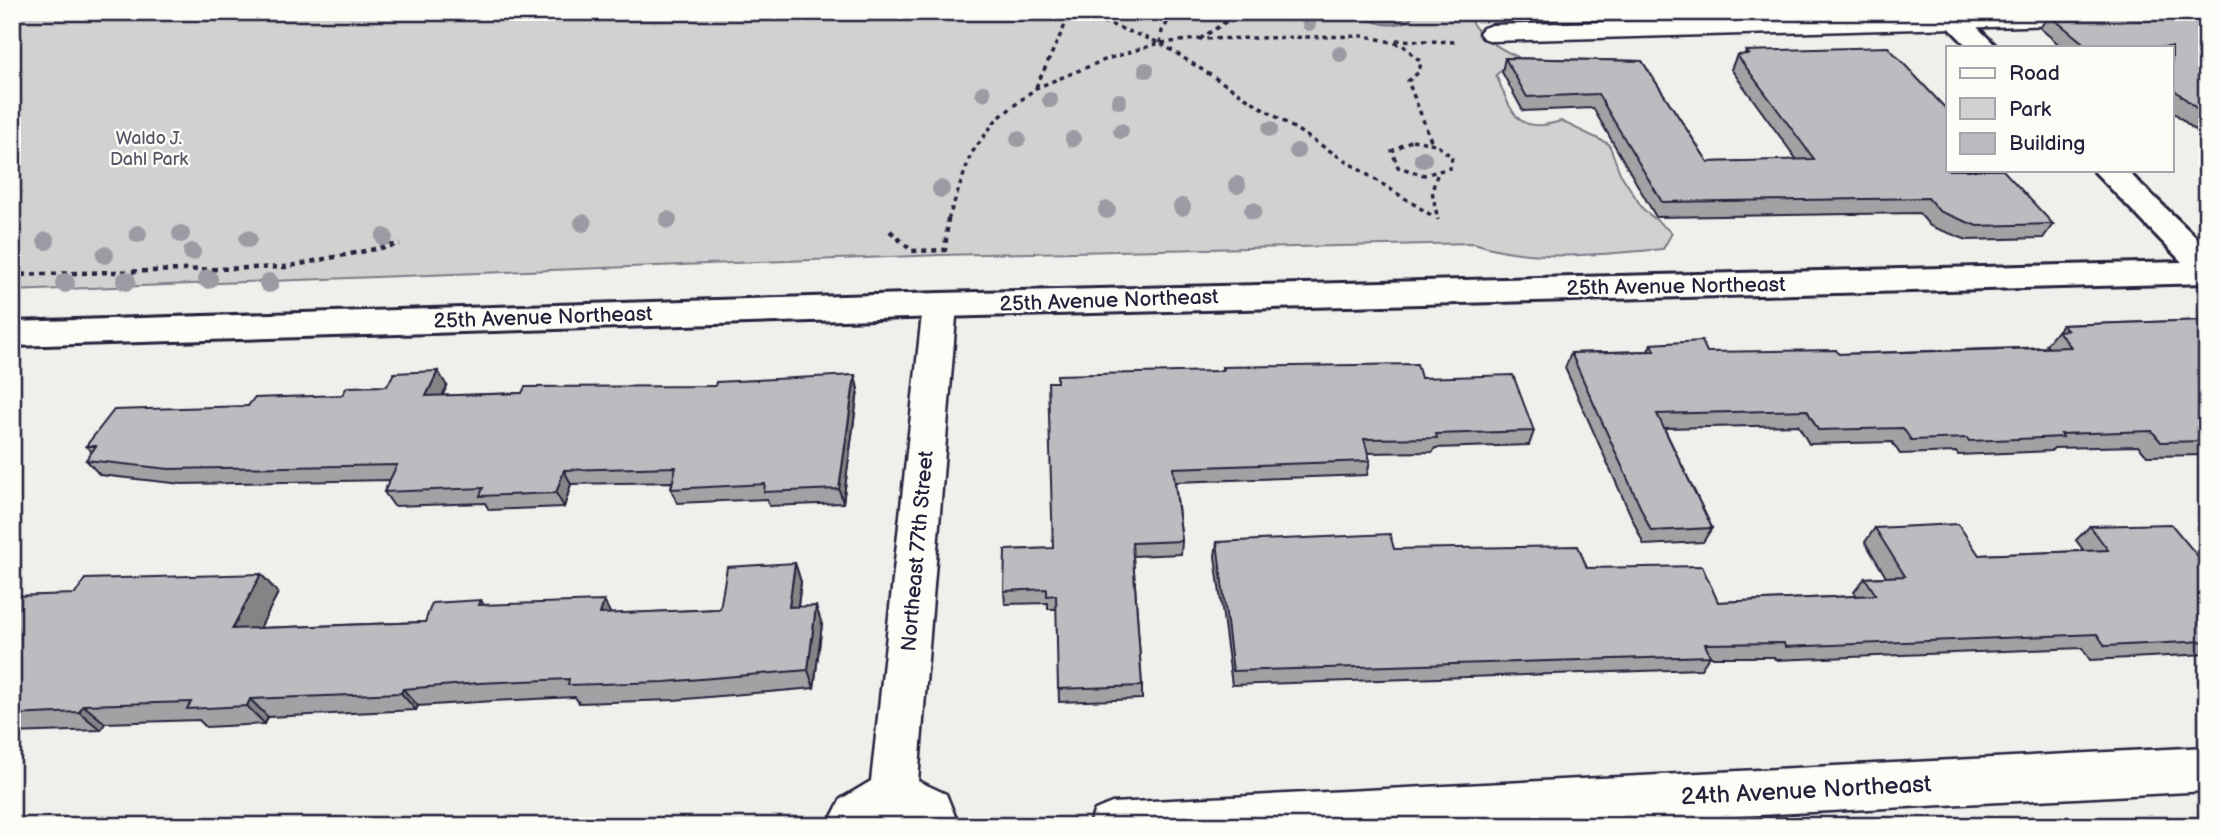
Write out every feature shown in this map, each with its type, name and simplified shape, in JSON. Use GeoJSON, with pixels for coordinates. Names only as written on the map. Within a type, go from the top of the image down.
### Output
{"type":"FeatureCollection","features":[{"type":"Feature","properties":{"kind":"main road"},"geometry":{"type":"LineString","coordinates":[[1951,16],[1982,46]]}},
{"type":"Feature","properties":{"kind":"main road"},"geometry":{"type":"LineString","coordinates":[[2110,172],[2207,270]]}},
{"type":"Feature","properties":{"kind":"main road","name":"25th Avenue Northeast"},"geometry":{"type":"LineString","coordinates":[[12,334],[2207,270]]}},
{"type":"Feature","properties":{"kind":"street"},"geometry":{"type":"LineString","coordinates":[[1492,33],[1951,16],[2127,15]]}},
{"type":"Feature","properties":{"kind":"street","name":"Northeast 77th Street"},"geometry":{"type":"LineString","coordinates":[[893,797],[940,305]]}},
{"type":"Feature","properties":{"kind":"street","name":"24th Avenue Northeast"},"geometry":{"type":"LineString","coordinates":[[1112,826],[2207,769]]}},
{"type":"Feature","properties":{"kind":"street"},"geometry":{"type":"LineString","coordinates":[[851,826],[860,812],[873,802],[893,797],[918,801],[929,810],[935,826]]}},
{"type":"Feature","properties":{"kind":"path"},"geometry":{"type":"LineString","coordinates":[[1036,88],[1066,23],[1076,12],[1160,43],[1431,215]]}},
{"type":"Feature","properties":{"kind":"path"},"geometry":{"type":"LineString","coordinates":[[1160,43],[1161,31],[1174,12]]}},
{"type":"Feature","properties":{"kind":"path"},"geometry":{"type":"LineString","coordinates":[[1199,39],[1230,19],[1234,12]]}},
{"type":"Feature","properties":{"kind":"path"},"geometry":{"type":"LineString","coordinates":[[890,231],[912,251],[946,250],[949,214],[971,154],[996,120],[1036,88],[1107,59],[1160,43],[1199,39],[1366,36],[1403,45],[1418,55],[1421,68],[1409,81],[1433,143],[1452,157],[1451,168],[1437,175],[1407,172],[1394,162],[1392,150],[1404,142],[1433,143]]}},
{"type":"Feature","properties":{"kind":"path"},"geometry":{"type":"LineString","coordinates":[[1388,40],[1461,42]]}},
{"type":"Feature","properties":{"kind":"path"},"geometry":{"type":"LineString","coordinates":[[1437,175],[1432,191],[1438,220]]}},
{"type":"Feature","properties":{"kind":"path"},"geometry":{"type":"LineString","coordinates":[[12,275],[285,267],[400,244]]}},
{"type":"Feature","properties":{"kind":"green space","name":"Waldo J. Dahl Park"},"geometry":{"type":"Polygon","coordinates":[[[21,12],[1478,12],[1469,18],[1478,31],[1497,46],[1518,57],[1518,65],[1504,68],[1496,75],[1517,117],[1533,125],[1561,121],[1609,144],[1620,173],[1643,209],[1672,233],[1663,249],[1592,255],[1519,253],[1474,243],[941,255],[12,291],[12,19],[21,12]]]}},
{"type":"Feature","properties":{"kind":"shaded area"},"geometry":{"type":"Polygon","coordinates":[[[1342,12],[1415,12],[1410,20],[1390,25],[1342,12]]]}},
{"type":"Feature","properties":{"kind":"building"},"geometry":{"type":"Polygon","coordinates":[[[2207,12],[2207,117],[2174,90],[2174,46],[2087,46],[2049,15],[2207,12]]]}},
{"type":"Feature","properties":{"kind":"building"},"geometry":{"type":"Polygon","coordinates":[[[1888,47],[1946,109],[1946,172],[2005,172],[2053,224],[1977,226],[1939,211],[1928,198],[1662,202],[1598,94],[1527,97],[1505,58],[1642,61],[1708,162],[1814,159],[1737,55],[1749,54],[1746,51],[1888,47]]]}},
{"type":"Feature","properties":{"kind":"building"},"geometry":{"type":"Polygon","coordinates":[[[2207,320],[2207,441],[2161,442],[2152,431],[1969,441],[1967,438],[1911,440],[1903,428],[1818,430],[1807,410],[1657,414],[1712,528],[1651,531],[1571,353],[1655,351],[1651,344],[1702,341],[1707,352],[1836,350],[1839,354],[2071,347],[2058,331],[2067,330],[2062,325],[2207,320]]]}},
{"type":"Feature","properties":{"kind":"building"},"geometry":{"type":"Polygon","coordinates":[[[1417,364],[1421,378],[1513,375],[1534,431],[1436,434],[1437,438],[1364,439],[1370,461],[1173,468],[1182,541],[1132,543],[1142,686],[1058,689],[1056,595],[1047,596],[1047,589],[1004,591],[1005,550],[1053,548],[1048,382],[1057,382],[1057,375],[1218,371],[1223,370],[1222,367],[1417,364]]]}},
{"type":"Feature","properties":{"kind":"building"},"geometry":{"type":"Polygon","coordinates":[[[438,371],[426,396],[522,393],[525,387],[715,386],[716,382],[855,375],[839,489],[764,492],[765,484],[671,489],[676,467],[564,470],[556,493],[480,496],[483,488],[384,492],[397,465],[169,469],[86,460],[96,446],[86,446],[114,410],[248,406],[254,398],[342,395],[347,387],[387,386],[394,373],[438,371]]]}},
{"type":"Feature","properties":{"kind":"building"},"geometry":{"type":"Polygon","coordinates":[[[1958,524],[1979,555],[2108,550],[2090,526],[2171,524],[2207,567],[2207,641],[2105,646],[2097,634],[1785,647],[1784,643],[1705,644],[1710,656],[1233,671],[1217,542],[1390,534],[1394,549],[1578,546],[1587,568],[1702,566],[1718,602],[1876,595],[1865,578],[1905,576],[1875,528],[1958,524]]]}},
{"type":"Feature","properties":{"kind":"building"},"geometry":{"type":"Polygon","coordinates":[[[795,563],[789,607],[816,606],[808,670],[665,682],[568,685],[569,679],[479,683],[403,689],[401,693],[250,699],[247,706],[187,709],[191,702],[83,705],[79,712],[12,715],[12,596],[75,594],[85,579],[261,574],[232,629],[425,622],[432,603],[481,600],[479,605],[604,601],[600,614],[720,609],[727,567],[795,563]]]}}]}
